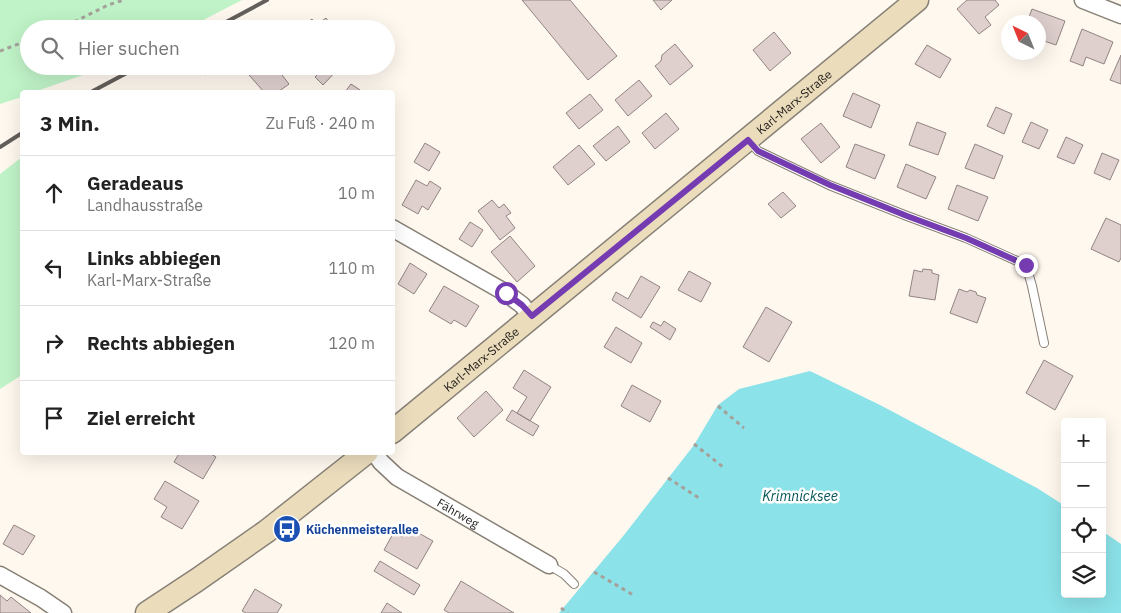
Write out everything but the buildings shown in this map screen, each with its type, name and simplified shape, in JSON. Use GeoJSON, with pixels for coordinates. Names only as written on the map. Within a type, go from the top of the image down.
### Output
{"type":"FeatureCollection","features":[{"type":"Feature","properties":{"kind":"street","name":"Karl-Marx-Straße"},"geometry":{"type":"LineString","coordinates":[[395,430],[916,0]]}},
{"type":"Feature","properties":{"kind":"street"},"geometry":{"type":"LineString","coordinates":[[1083,0],[1121,15]]}},
{"type":"Feature","properties":{"kind":"street"},"geometry":{"type":"LineString","coordinates":[[395,230],[506,293],[522,305],[532,316]]}},
{"type":"Feature","properties":{"kind":"street"},"geometry":{"type":"LineString","coordinates":[[147,613],[266,531],[363,455]]}},
{"type":"Feature","properties":{"kind":"street","name":"Fährweg"},"geometry":{"type":"LineString","coordinates":[[376,455],[397,477],[549,565]]}},
{"type":"Feature","properties":{"kind":"street"},"geometry":{"type":"LineString","coordinates":[[0,575],[63,613]]}},
{"type":"Feature","properties":{"kind":"lane"},"geometry":{"type":"LineString","coordinates":[[748,140],[758,151],[830,185],[966,238],[1026,265],[1044,343]]}},
{"type":"Feature","properties":{"kind":"lane"},"geometry":{"type":"LineString","coordinates":[[549,565],[564,574],[574,584]]}},
{"type":"Feature","properties":{"kind":"path"},"geometry":{"type":"LineString","coordinates":[[78,20],[108,5],[124,0]]}},
{"type":"Feature","properties":{"kind":"path"},"geometry":{"type":"LineString","coordinates":[[0,51],[20,43]]}},
{"type":"Feature","properties":{"kind":"path"},"geometry":{"type":"LineString","coordinates":[[718,406],[744,428]]}},
{"type":"Feature","properties":{"kind":"path"},"geometry":{"type":"LineString","coordinates":[[694,444],[723,468]]}},
{"type":"Feature","properties":{"kind":"path"},"geometry":{"type":"LineString","coordinates":[[668,478],[699,498]]}},
{"type":"Feature","properties":{"kind":"path"},"geometry":{"type":"LineString","coordinates":[[594,572],[635,596]]}},
{"type":"Feature","properties":{"kind":"path"},"geometry":{"type":"LineString","coordinates":[[560,608],[568,613]]}},
{"type":"Feature","properties":{"kind":"green space"},"geometry":{"type":"Polygon","coordinates":[[[0,0],[242,0],[203,20],[20,20],[20,75],[83,75],[40,90],[20,90],[20,98],[0,104],[0,0]]]}},
{"type":"Feature","properties":{"kind":"green space"},"geometry":{"type":"Polygon","coordinates":[[[20,159],[20,376],[0,389],[0,174],[20,159]]]}},
{"type":"Feature","properties":{"kind":"water","name":"Krimnicksee"},"geometry":{"type":"Polygon","coordinates":[[[810,371],[880,405],[1037,488],[1061,503],[1061,598],[1106,598],[1106,534],[1121,544],[1121,613],[559,613],[624,535],[694,445],[718,405],[739,389],[810,371]]]}},
{"type":"Feature","properties":{"kind":"railway"},"geometry":{"type":"LineString","coordinates":[[230,20],[267,0]]}},
{"type":"Feature","properties":{"kind":"railway"},"geometry":{"type":"LineString","coordinates":[[95,90],[123,75]]}},
{"type":"Feature","properties":{"kind":"railway"},"geometry":{"type":"LineString","coordinates":[[0,147],[20,134]]}},
{"type":"Feature","properties":{"kind":"place","name":"Küchenmeisterallee"},"geometry":{"type":"Point","coordinates":[287,529]}},
{"type":"Feature","properties":{"kind":"route"},"geometry":{"type":"LineString","coordinates":[[506,293],[522,305],[532,316],[748,140],[758,151],[830,185],[966,238],[1026,265]]}}]}
